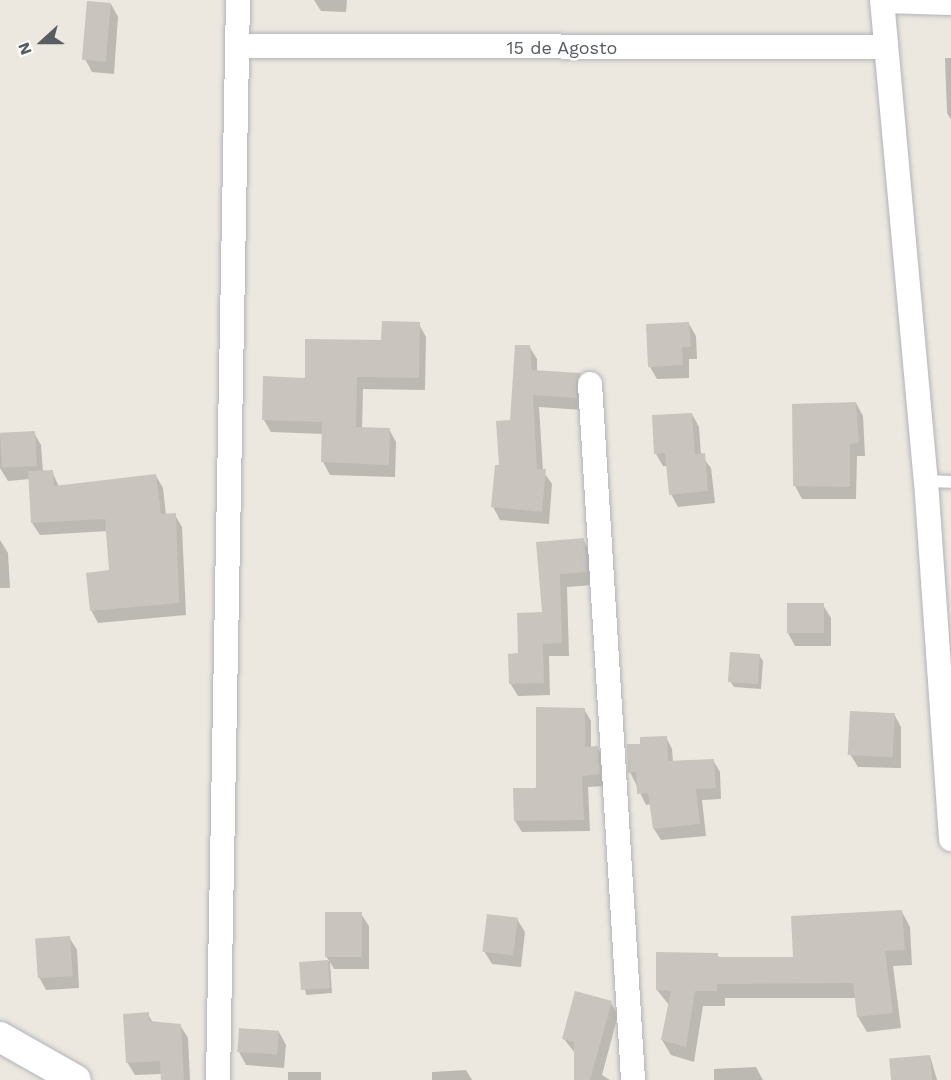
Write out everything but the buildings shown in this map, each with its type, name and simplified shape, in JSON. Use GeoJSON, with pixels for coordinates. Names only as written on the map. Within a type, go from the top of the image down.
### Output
{"type":"FeatureCollection","features":[{"type":"Feature","properties":{"kind":"street"},"geometry":{"type":"LineString","coordinates":[[218,1080],[239,46],[238,0]]}},
{"type":"Feature","properties":{"kind":"street"},"geometry":{"type":"LineString","coordinates":[[951,3],[882,0],[926,481],[951,839]]}},
{"type":"Feature","properties":{"kind":"street","name":"15 de Agosto"},"geometry":{"type":"LineString","coordinates":[[239,46],[885,47]]}},
{"type":"Feature","properties":{"kind":"street"},"geometry":{"type":"LineString","coordinates":[[590,384],[633,1080]]}},
{"type":"Feature","properties":{"kind":"street"},"geometry":{"type":"LineString","coordinates":[[0,1037],[76,1080]]}},
{"type":"Feature","properties":{"kind":"lane"},"geometry":{"type":"LineString","coordinates":[[926,481],[951,482]]}}]}
